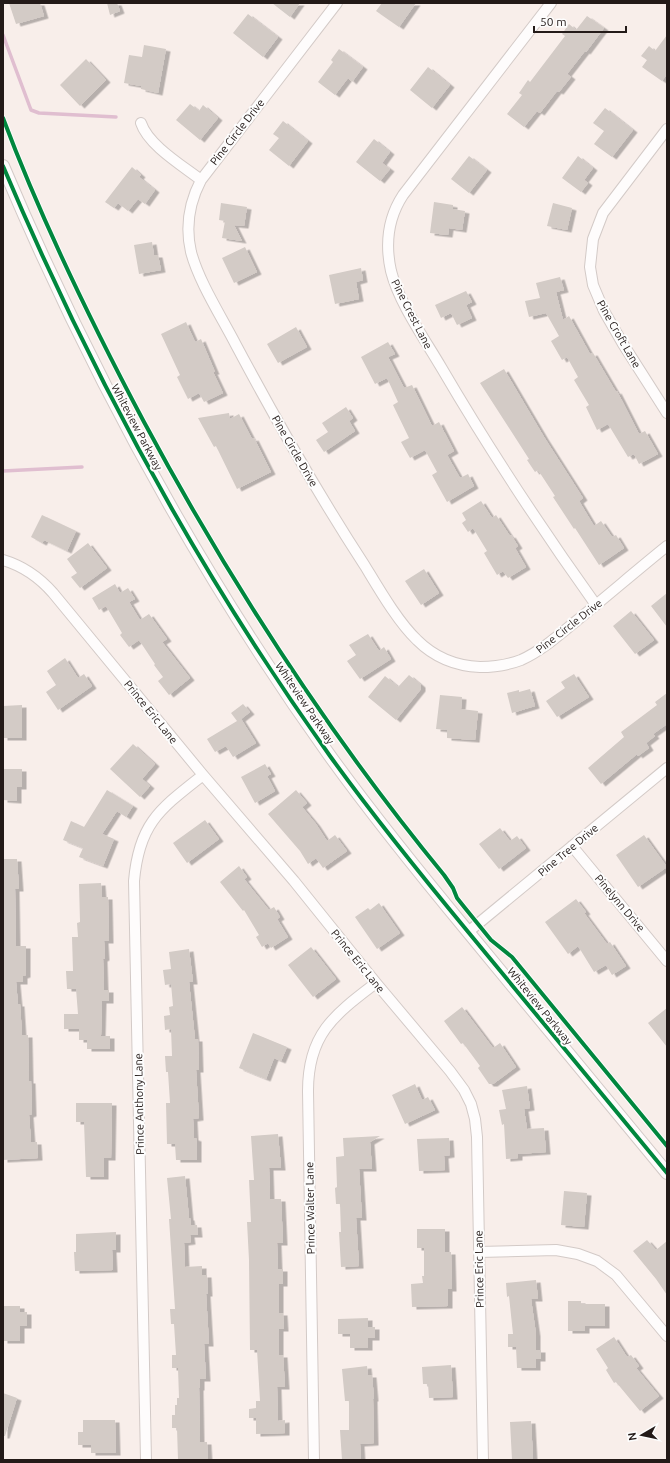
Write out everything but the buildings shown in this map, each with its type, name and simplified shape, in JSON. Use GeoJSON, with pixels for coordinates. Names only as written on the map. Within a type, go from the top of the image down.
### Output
{"type":"FeatureCollection","features":[{"type":"Feature","properties":{"kind":"street","name":"Pine Circle Drive"},"geometry":{"type":"LineString","coordinates":[[337,3],[201,180],[191,204],[188,223],[191,251],[198,272],[265,400],[297,456],[358,555],[412,635],[429,650],[451,661],[473,666],[498,666],[514,663],[533,654],[596,605],[667,546]]}},
{"type":"Feature","properties":{"kind":"street","name":"Pine Crest Lane"},"geometry":{"type":"LineString","coordinates":[[550,3],[407,189],[393,214],[389,229],[388,245],[390,264],[397,287],[408,310],[432,352],[513,485],[596,605]]}},
{"type":"Feature","properties":{"kind":"street"},"geometry":{"type":"LineString","coordinates":[[141,123],[144,132],[151,141],[201,180]]}},
{"type":"Feature","properties":{"kind":"street","name":"Pine Croft Lane"},"geometry":{"type":"LineString","coordinates":[[667,129],[603,213],[593,239],[590,267],[593,285],[604,311],[667,413]]}},
{"type":"Feature","properties":{"kind":"street","name":"Whiteview Parkway"},"geometry":{"type":"LineString","coordinates":[[3,166],[41,253],[92,361],[129,432],[204,562],[286,692],[329,754],[411,864],[667,1173]]}},
{"type":"Feature","properties":{"kind":"street","name":"Prince Eric Lane"},"geometry":{"type":"LineString","coordinates":[[3,560],[30,572],[48,587],[294,882],[464,1090],[471,1104],[475,1119],[477,1137],[483,1460]]}},
{"type":"Feature","properties":{"kind":"street","name":"Pine Tree Drive"},"geometry":{"type":"LineString","coordinates":[[468,932],[667,768]]}},
{"type":"Feature","properties":{"kind":"street","name":"Prince Anthony Lane"},"geometry":{"type":"LineString","coordinates":[[146,1460],[134,881],[140,847],[153,820],[170,801],[203,774]]}},
{"type":"Feature","properties":{"kind":"street","name":"Pinelynn Drive"},"geometry":{"type":"LineString","coordinates":[[572,846],[667,961]]}},
{"type":"Feature","properties":{"kind":"street","name":"Prince Walter Lane"},"geometry":{"type":"LineString","coordinates":[[314,1460],[308,1099],[310,1061],[317,1042],[329,1023],[347,1005],[376,983]]}},
{"type":"Feature","properties":{"kind":"street"},"geometry":{"type":"LineString","coordinates":[[479,1252],[556,1250],[578,1254],[597,1261],[616,1274],[667,1336]]}},
{"type":"Feature","properties":{"kind":"waterway"},"geometry":{"type":"LineString","coordinates":[[3,35],[31,110],[39,113],[116,117]]}},
{"type":"Feature","properties":{"kind":"waterway"},"geometry":{"type":"LineString","coordinates":[[3,471],[82,467]]}},
{"type":"Feature","properties":{"kind":"cycle path"},"geometry":{"type":"LineString","coordinates":[[3,118],[34,196],[87,310],[144,422],[177,482],[246,599],[321,712],[361,768],[444,875],[453,888],[457,898],[491,940],[512,957],[667,1146]]}},
{"type":"Feature","properties":{"kind":"cycle path"},"geometry":{"type":"LineString","coordinates":[[3,166],[37,244],[73,320],[150,470],[192,544],[282,687],[330,756],[398,846],[667,1173]]}}]}
